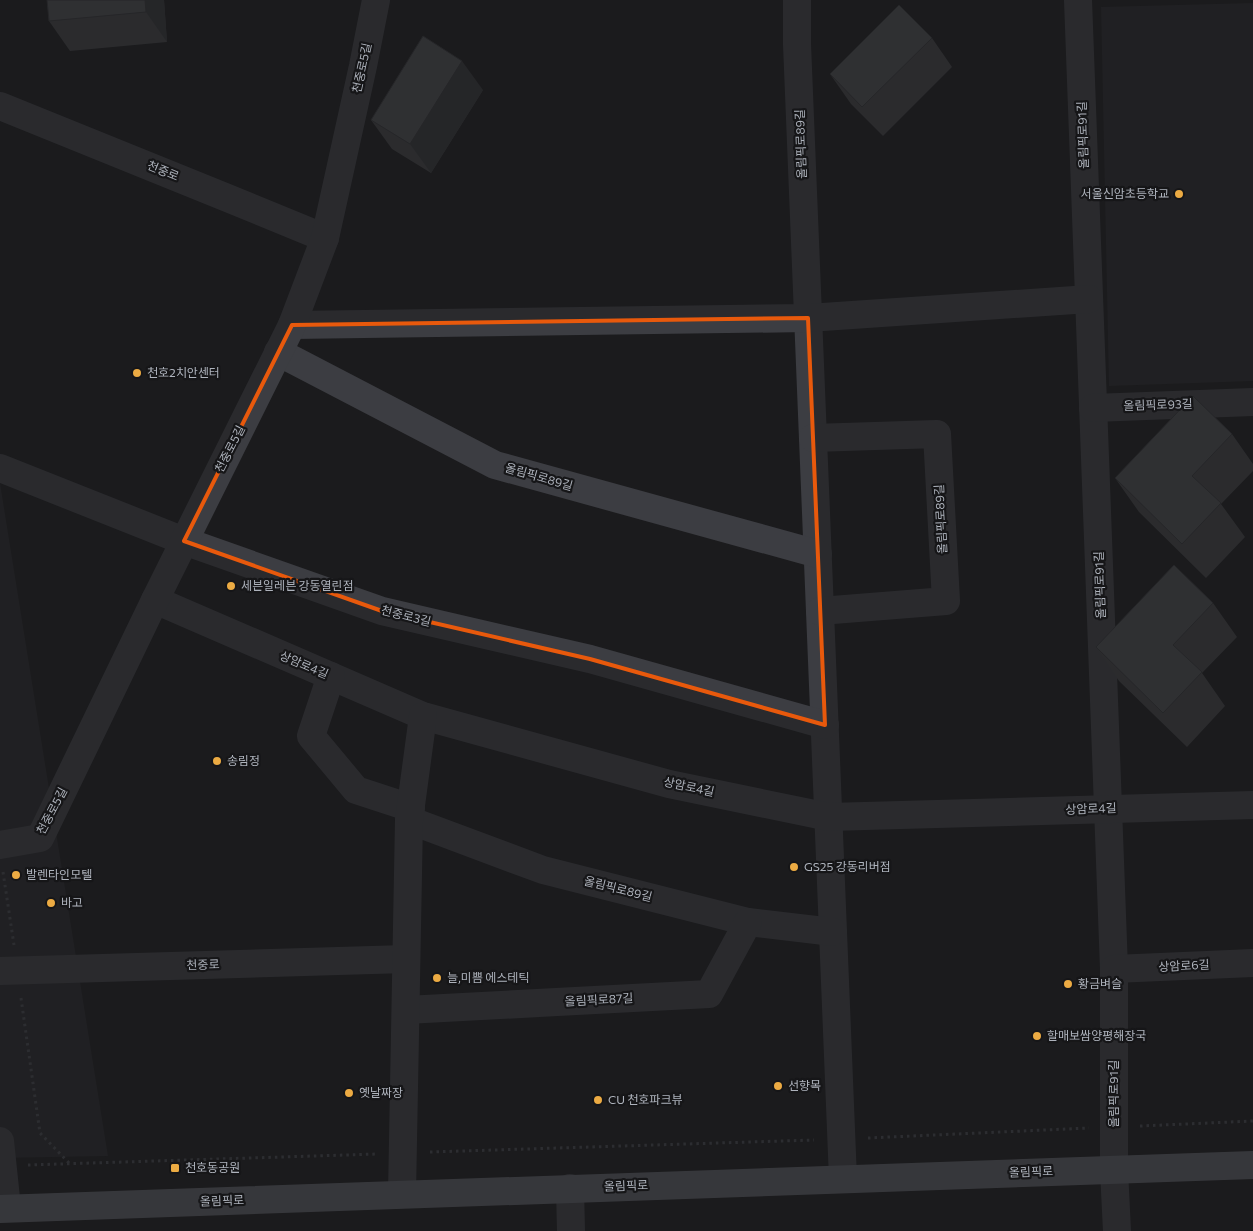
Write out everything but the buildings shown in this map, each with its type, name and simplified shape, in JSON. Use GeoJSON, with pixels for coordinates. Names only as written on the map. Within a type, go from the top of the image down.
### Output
{"type":"FeatureCollection","features":[{"type":"Feature","properties":{"kind":"main road","name":"올림픽로"},"geometry":{"type":"LineString","coordinates":[[5,1216],[402,1194],[1253,1165]]}},
{"type":"Feature","properties":{"kind":"street","name":"천중로5길"},"geometry":{"type":"LineString","coordinates":[[1,857],[40,838],[184,540],[292,325],[325,238],[364,66],[376,0]]}},
{"type":"Feature","properties":{"kind":"street","name":"올림픽로89길"},"geometry":{"type":"LineString","coordinates":[[797,0],[797,44],[843,1179]]}},
{"type":"Feature","properties":{"kind":"street","name":"올림픽로91길"},"geometry":{"type":"LineString","coordinates":[[1078,0],[1114,969],[1114,1170],[1117,1231]]}},
{"type":"Feature","properties":{"kind":"street","name":"천중로"},"geometry":{"type":"LineString","coordinates":[[0,106],[325,238]]}},
{"type":"Feature","properties":{"kind":"street"},"geometry":{"type":"LineString","coordinates":[[292,325],[808,318],[1089,299]]}},
{"type":"Feature","properties":{"kind":"street","name":"올림픽로89길"},"geometry":{"type":"LineString","coordinates":[[278,352],[495,465],[818,554]]}},
{"type":"Feature","properties":{"kind":"street","name":"올림픽로93길"},"geometry":{"type":"LineString","coordinates":[[1093,408],[1253,402]]}},
{"type":"Feature","properties":{"kind":"street","name":"올림픽로89길"},"geometry":{"type":"LineString","coordinates":[[813,438],[937,434],[946,601],[820,611]]}},
{"type":"Feature","properties":{"kind":"street","name":"천중로3길"},"geometry":{"type":"LineString","coordinates":[[0,468],[184,540],[382,611],[590,659],[825,725]]}},
{"type":"Feature","properties":{"kind":"street","name":"상암로4길"},"geometry":{"type":"LineString","coordinates":[[155,600],[423,716],[669,784],[828,817],[1253,805]]}},
{"type":"Feature","properties":{"kind":"street"},"geometry":{"type":"LineString","coordinates":[[331,676],[311,736],[356,790],[410,814]]}},
{"type":"Feature","properties":{"kind":"street"},"geometry":{"type":"LineString","coordinates":[[402,1194],[410,814],[423,716]]}},
{"type":"Feature","properties":{"kind":"street","name":"올림픽로89길"},"geometry":{"type":"LineString","coordinates":[[410,814],[543,870],[748,922],[833,932]]}},
{"type":"Feature","properties":{"kind":"street","name":"올림픽로87길"},"geometry":{"type":"LineString","coordinates":[[406,1010],[709,994],[748,922]]}},
{"type":"Feature","properties":{"kind":"street","name":"천중로"},"geometry":{"type":"LineString","coordinates":[[9,971],[406,959]]}},
{"type":"Feature","properties":{"kind":"street","name":"상암로6길"},"geometry":{"type":"LineString","coordinates":[[1114,969],[1253,963]]}},
{"type":"Feature","properties":{"kind":"street"},"geometry":{"type":"LineString","coordinates":[[1,1154],[5,1216]]}},
{"type":"Feature","properties":{"kind":"street"},"geometry":{"type":"LineString","coordinates":[[570,1188],[571,1231]]}},
{"type":"Feature","properties":{"kind":"path"},"geometry":{"type":"LineString","coordinates":[[1,857],[9,971],[40,1134],[70,1164]]}},
{"type":"Feature","properties":{"kind":"path"},"geometry":{"type":"LineString","coordinates":[[1,1154],[70,1164],[842,1140],[1253,1121]]}},
{"type":"Feature","properties":{"kind":"highlighted area"},"geometry":{"type":"Polygon","coordinates":[[[808,318],[825,725],[590,659],[382,611],[184,541],[292,325],[808,318]]]}},
{"type":"Feature","properties":{"kind":"shaded area","name":"서울신암초등학교"},"geometry":{"type":"Polygon","coordinates":[[[1253,3],[1253,381],[1109,386],[1101,7],[1253,3]]]}},
{"type":"Feature","properties":{"kind":"shaded area"},"geometry":{"type":"Polygon","coordinates":[[[0,483],[108,1156],[0,1158],[0,483]]]}},
{"type":"Feature","properties":{"kind":"place","name":"서울신암초등학교"},"geometry":{"type":"Point","coordinates":[1179,194]}},
{"type":"Feature","properties":{"kind":"place","name":"천호2치안센터"},"geometry":{"type":"Point","coordinates":[137,373]}},
{"type":"Feature","properties":{"kind":"place","name":"세븐일레븐 강동열린점"},"geometry":{"type":"Point","coordinates":[231,586]}},
{"type":"Feature","properties":{"kind":"place","name":"송림정"},"geometry":{"type":"Point","coordinates":[217,761]}},
{"type":"Feature","properties":{"kind":"place","name":"GS25 강동리버점"},"geometry":{"type":"Point","coordinates":[794,867]}},
{"type":"Feature","properties":{"kind":"place","name":"발렌타인모텔"},"geometry":{"type":"Point","coordinates":[16,875]}},
{"type":"Feature","properties":{"kind":"place","name":"바고"},"geometry":{"type":"Point","coordinates":[51,903]}},
{"type":"Feature","properties":{"kind":"place","name":"늘,미쁨 에스테틱"},"geometry":{"type":"Point","coordinates":[437,978]}},
{"type":"Feature","properties":{"kind":"place","name":"황금벼슬"},"geometry":{"type":"Point","coordinates":[1068,984]}},
{"type":"Feature","properties":{"kind":"place","name":"할매보쌈양평해장국"},"geometry":{"type":"Point","coordinates":[1037,1036]}},
{"type":"Feature","properties":{"kind":"place","name":"선향목"},"geometry":{"type":"Point","coordinates":[778,1086]}},
{"type":"Feature","properties":{"kind":"place","name":"옛날짜장"},"geometry":{"type":"Point","coordinates":[349,1093]}},
{"type":"Feature","properties":{"kind":"place","name":"CU 천호파크뷰"},"geometry":{"type":"Point","coordinates":[598,1100]}},
{"type":"Feature","properties":{"kind":"place","name":"천호동공원"},"geometry":{"type":"Point","coordinates":[175,1168]}}]}
